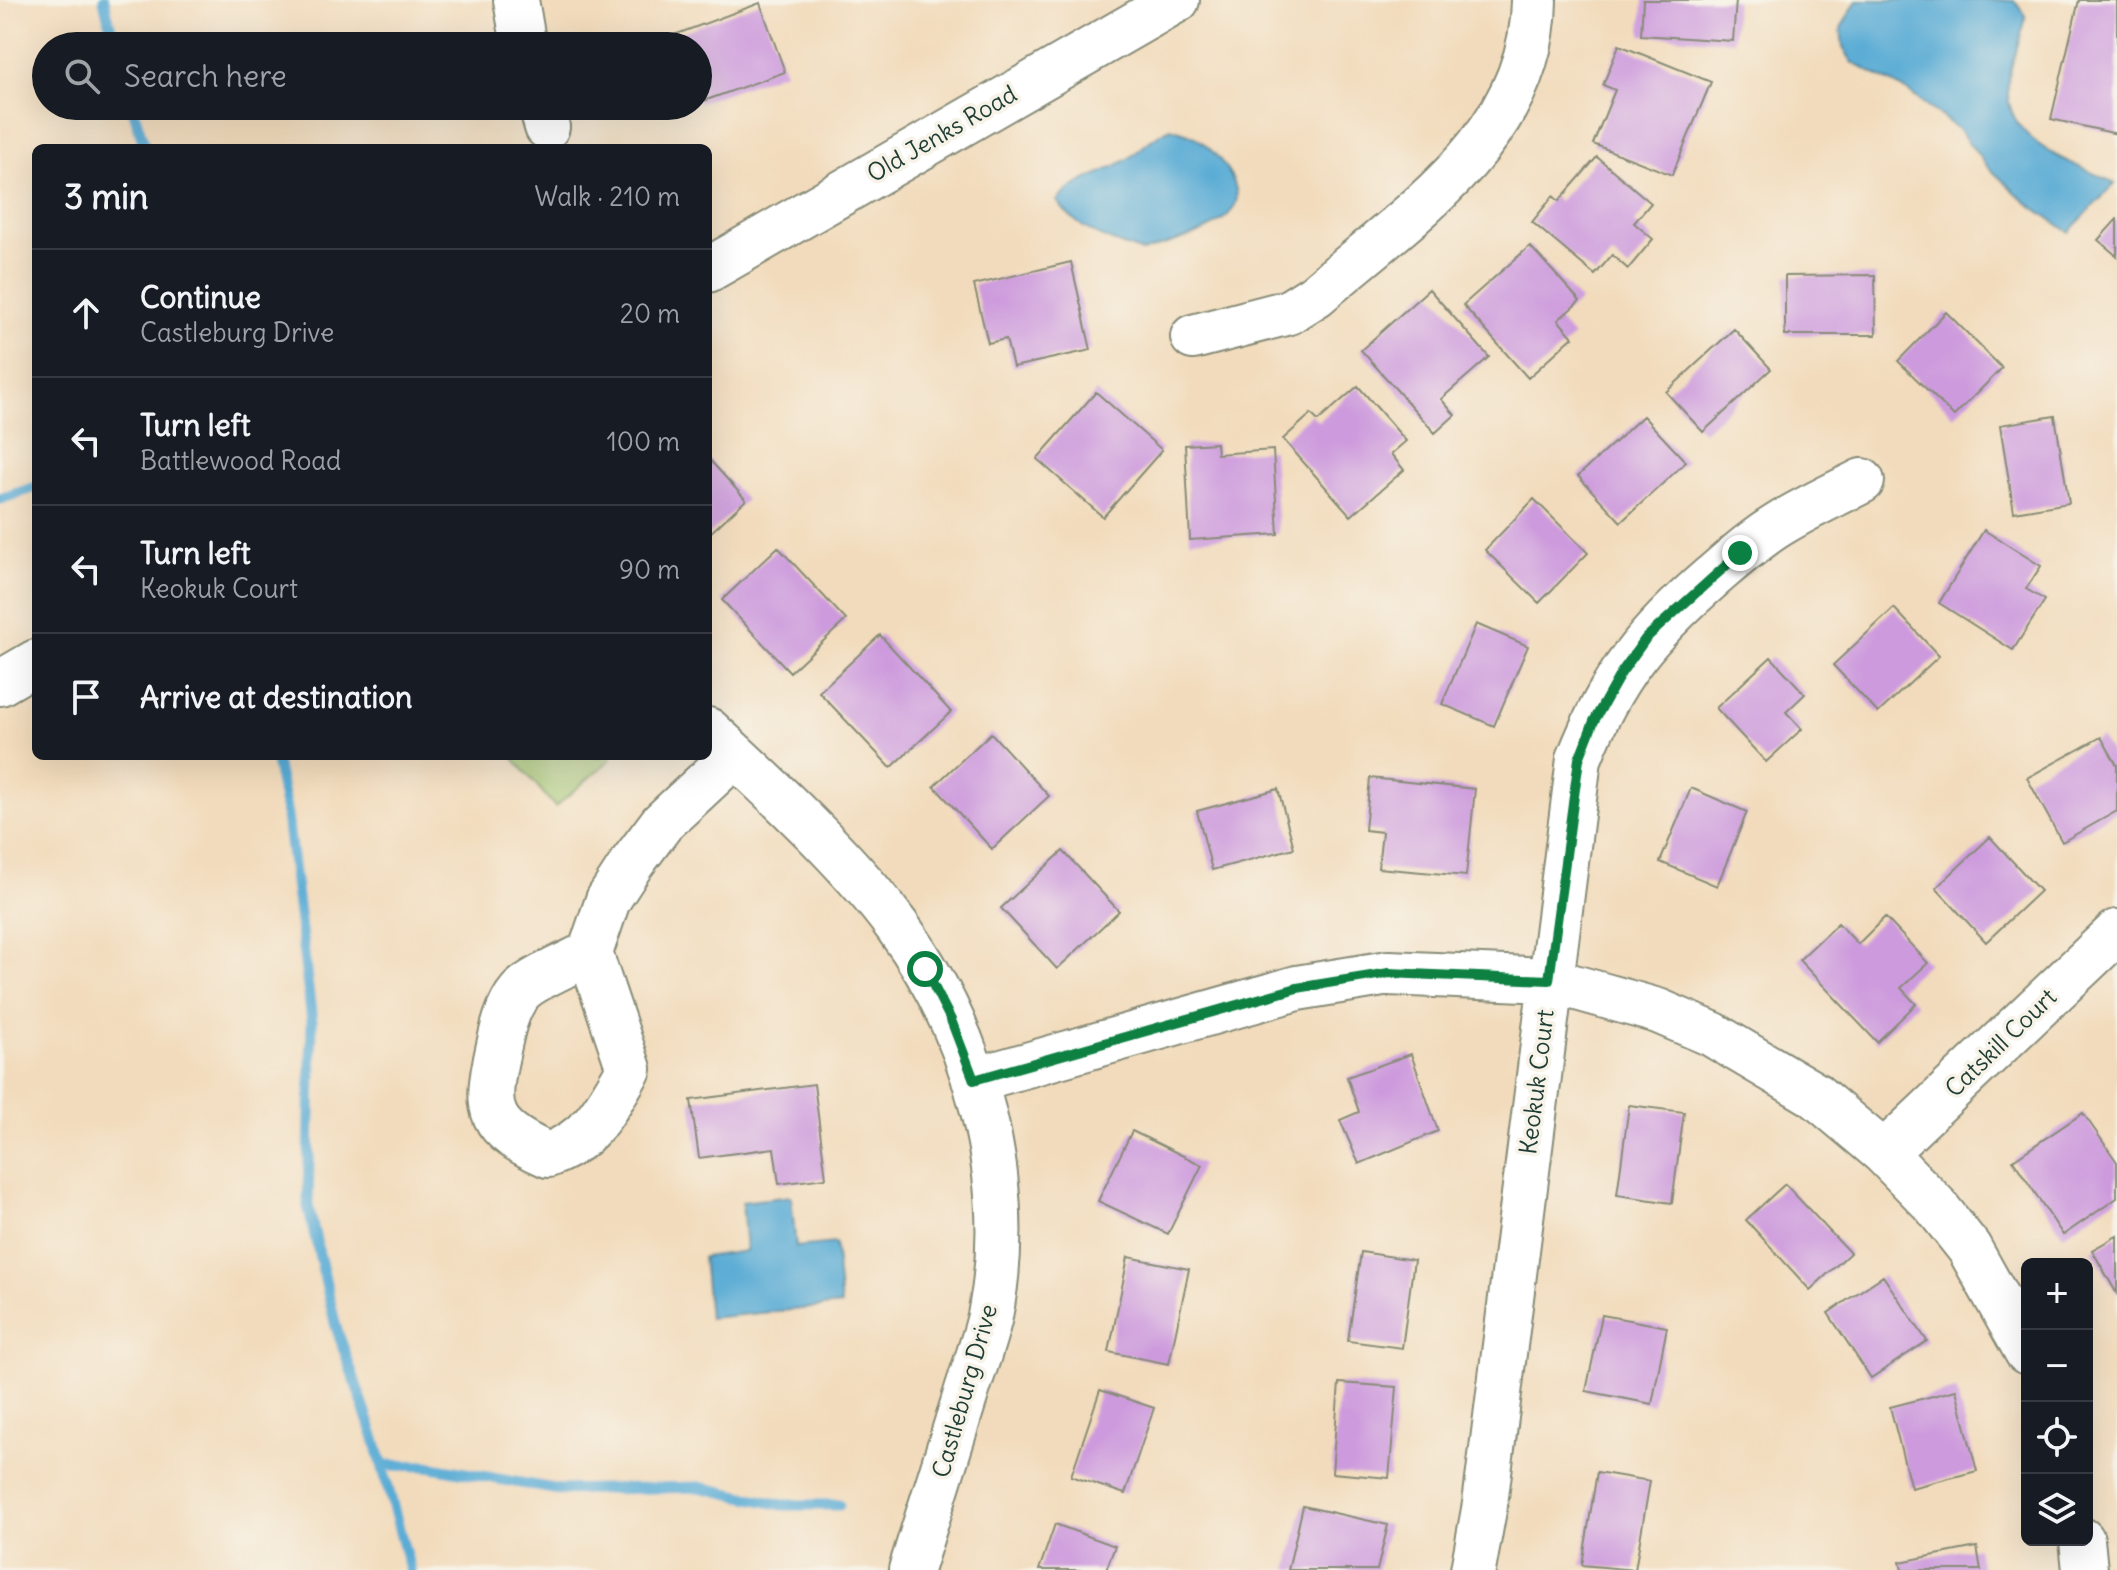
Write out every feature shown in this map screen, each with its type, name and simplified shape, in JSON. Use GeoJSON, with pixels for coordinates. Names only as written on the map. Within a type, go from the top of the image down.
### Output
{"type":"FeatureCollection","features":[{"type":"Feature","properties":{"kind":"street"},"geometry":{"type":"LineString","coordinates":[[516,0],[522,32]]}},
{"type":"Feature","properties":{"kind":"street","name":"Old Jenks Road"},"geometry":{"type":"LineString","coordinates":[[712,268],[1177,0]]}},
{"type":"Feature","properties":{"kind":"street"},"geometry":{"type":"LineString","coordinates":[[1193,337],[1289,312],[1316,295],[1467,163],[1496,126],[1515,89],[1529,50],[1534,0]]}},
{"type":"Feature","properties":{"kind":"street","name":"Keokuk Court"},"geometry":{"type":"LineString","coordinates":[[1473,1570],[1485,1504],[1579,759],[1594,721],[1621,673],[1646,638],[1740,553],[1779,525],[1862,481]]}},
{"type":"Feature","properties":{"kind":"street"},"geometry":{"type":"LineString","coordinates":[[0,683],[32,664]]}},
{"type":"Feature","properties":{"kind":"street","name":"Castleburg Drive"},"geometry":{"type":"LineString","coordinates":[[722,743],[859,880],[897,926],[951,1020],[974,1080],[997,1198],[998,1254],[990,1317],[911,1570]]}},
{"type":"Feature","properties":{"kind":"street"},"geometry":{"type":"LineString","coordinates":[[590,953],[608,900],[709,760]]}},
{"type":"Feature","properties":{"kind":"street","name":"Catskill Court"},"geometry":{"type":"LineString","coordinates":[[1884,1153],[2117,932]]}},
{"type":"Feature","properties":{"kind":"street"},"geometry":{"type":"LineString","coordinates":[[974,1080],[1297,988],[1389,973],[1549,980],[1658,1011],[1712,1034],[1815,1095],[1884,1153],[1935,1205],[1969,1248],[2021,1341]]}},
{"type":"Feature","properties":{"kind":"street"},"geometry":{"type":"LineString","coordinates":[[2083,1546],[2085,1570]]}},
{"type":"Feature","properties":{"kind":"green space"},"geometry":{"type":"Polygon","coordinates":[[[515,760],[610,760],[555,807],[515,760]]]}},
{"type":"Feature","properties":{"kind":"water"},"geometry":{"type":"Polygon","coordinates":[[[1857,0],[2014,0],[2026,17],[2008,84],[2009,104],[2017,121],[2028,136],[2044,148],[2115,183],[2069,232],[2026,202],[1987,166],[1959,130],[1906,90],[1853,63],[1843,48],[1841,28],[1857,0]]]}},
{"type":"Feature","properties":{"kind":"water"},"geometry":{"type":"Polygon","coordinates":[[[1171,128],[1202,142],[1219,159],[1232,179],[1236,190],[1233,209],[1215,224],[1191,236],[1143,252],[1084,227],[1057,201],[1073,187],[1120,164],[1171,128]]]}},
{"type":"Feature","properties":{"kind":"water"},"geometry":{"type":"Polygon","coordinates":[[[791,1196],[796,1247],[835,1243],[841,1305],[709,1318],[703,1257],[746,1251],[742,1202],[791,1196]]]}},
{"type":"Feature","properties":{"kind":"building"},"geometry":{"type":"Polygon","coordinates":[[[1643,0],[1736,0],[1733,41],[1641,35],[1643,0]]]}},
{"type":"Feature","properties":{"kind":"building"},"geometry":{"type":"Polygon","coordinates":[[[2079,0],[2117,0],[2117,134],[2051,119],[2079,0]]]}},
{"type":"Feature","properties":{"kind":"building"},"geometry":{"type":"Polygon","coordinates":[[[760,3],[785,72],[712,98],[712,32],[682,32],[760,3]]]}},
{"type":"Feature","properties":{"kind":"building"},"geometry":{"type":"Polygon","coordinates":[[[1619,45],[1711,82],[1672,175],[1593,144],[1615,90],[1603,85],[1619,45]]]}},
{"type":"Feature","properties":{"kind":"building"},"geometry":{"type":"Polygon","coordinates":[[[1597,157],[1651,203],[1634,223],[1653,239],[1628,269],[1612,255],[1595,275],[1532,222],[1553,196],[1559,201],[1597,157]]]}},
{"type":"Feature","properties":{"kind":"building"},"geometry":{"type":"Polygon","coordinates":[[[2117,219],[2117,256],[2098,240],[2117,219]]]}},
{"type":"Feature","properties":{"kind":"building"},"geometry":{"type":"Polygon","coordinates":[[[1530,246],[1580,301],[1558,320],[1573,337],[1528,378],[1463,305],[1530,246]]]}},
{"type":"Feature","properties":{"kind":"building"},"geometry":{"type":"Polygon","coordinates":[[[1071,262],[1091,350],[1013,367],[1006,339],[988,343],[974,285],[1071,262]]]}},
{"type":"Feature","properties":{"kind":"building"},"geometry":{"type":"Polygon","coordinates":[[[1875,275],[1876,335],[1785,335],[1785,276],[1875,275]]]}},
{"type":"Feature","properties":{"kind":"building"},"geometry":{"type":"Polygon","coordinates":[[[1429,289],[1489,357],[1441,399],[1455,415],[1435,433],[1361,350],[1429,289]]]}},
{"type":"Feature","properties":{"kind":"building"},"geometry":{"type":"Polygon","coordinates":[[[1946,312],[2002,368],[1954,416],[1898,361],[1946,312]]]}},
{"type":"Feature","properties":{"kind":"building"},"geometry":{"type":"Polygon","coordinates":[[[1734,329],[1771,369],[1703,432],[1666,392],[1734,329]]]}},
{"type":"Feature","properties":{"kind":"building"},"geometry":{"type":"Polygon","coordinates":[[[1358,386],[1406,441],[1391,454],[1404,470],[1351,516],[1283,439],[1311,414],[1318,421],[1358,386]]]}},
{"type":"Feature","properties":{"kind":"building"},"geometry":{"type":"Polygon","coordinates":[[[1096,392],[1162,450],[1103,517],[1037,459],[1096,392]]]}},
{"type":"Feature","properties":{"kind":"building"},"geometry":{"type":"Polygon","coordinates":[[[1643,416],[1686,462],[1621,522],[1578,476],[1643,416]]]}},
{"type":"Feature","properties":{"kind":"building"},"geometry":{"type":"Polygon","coordinates":[[[2055,416],[2069,503],[2014,512],[2000,425],[2055,416]]]}},
{"type":"Feature","properties":{"kind":"building"},"geometry":{"type":"Polygon","coordinates":[[[1216,443],[1217,454],[1273,450],[1278,534],[1190,540],[1185,445],[1216,443]]]}},
{"type":"Feature","properties":{"kind":"building"},"geometry":{"type":"Polygon","coordinates":[[[712,462],[746,500],[712,531],[712,462]]]}},
{"type":"Feature","properties":{"kind":"building"},"geometry":{"type":"Polygon","coordinates":[[[1534,499],[1588,553],[1539,603],[1485,550],[1534,499]]]}},
{"type":"Feature","properties":{"kind":"building"},"geometry":{"type":"Polygon","coordinates":[[[1984,530],[2041,566],[2026,589],[2045,600],[2013,650],[1939,603],[1984,530]]]}},
{"type":"Feature","properties":{"kind":"building"},"geometry":{"type":"Polygon","coordinates":[[[778,547],[846,620],[790,672],[722,600],[778,547]]]}},
{"type":"Feature","properties":{"kind":"building"},"geometry":{"type":"Polygon","coordinates":[[[1894,608],[1939,656],[1878,713],[1833,665],[1894,608]]]}},
{"type":"Feature","properties":{"kind":"building"},"geometry":{"type":"Polygon","coordinates":[[[1476,624],[1528,646],[1494,726],[1442,704],[1476,624]]]}},
{"type":"Feature","properties":{"kind":"building"},"geometry":{"type":"Polygon","coordinates":[[[880,635],[951,712],[891,768],[819,692],[880,635]]]}},
{"type":"Feature","properties":{"kind":"building"},"geometry":{"type":"Polygon","coordinates":[[[1771,657],[1805,694],[1786,712],[1802,729],[1766,762],[1716,708],[1771,657]]]}},
{"type":"Feature","properties":{"kind":"building"},"geometry":{"type":"Polygon","coordinates":[[[991,733],[1049,796],[992,849],[934,786],[991,733]]]}},
{"type":"Feature","properties":{"kind":"building"},"geometry":{"type":"Polygon","coordinates":[[[2101,737],[2117,765],[2117,811],[2062,842],[2027,778],[2101,737]]]}},
{"type":"Feature","properties":{"kind":"building"},"geometry":{"type":"Polygon","coordinates":[[[1370,778],[1475,789],[1466,876],[1378,868],[1382,832],[1365,830],[1370,778]]]}},
{"type":"Feature","properties":{"kind":"building"},"geometry":{"type":"Polygon","coordinates":[[[1691,788],[1747,812],[1717,886],[1660,862],[1691,788]]]}},
{"type":"Feature","properties":{"kind":"building"},"geometry":{"type":"Polygon","coordinates":[[[1278,789],[1294,848],[1212,870],[1197,811],[1278,789]]]}},
{"type":"Feature","properties":{"kind":"building"},"geometry":{"type":"Polygon","coordinates":[[[1990,837],[2040,891],[1986,942],[1936,888],[1990,837]]]}},
{"type":"Feature","properties":{"kind":"building"},"geometry":{"type":"Polygon","coordinates":[[[1063,851],[1119,911],[1057,969],[1001,908],[1063,851]]]}},
{"type":"Feature","properties":{"kind":"building"},"geometry":{"type":"Polygon","coordinates":[[[1885,917],[1928,963],[1901,988],[1916,1004],[1877,1042],[1799,960],[1838,923],[1858,944],[1885,917]]]}},
{"type":"Feature","properties":{"kind":"building"},"geometry":{"type":"Polygon","coordinates":[[[1411,1054],[1438,1131],[1359,1164],[1340,1120],[1359,1112],[1347,1077],[1411,1054]]]}},
{"type":"Feature","properties":{"kind":"building"},"geometry":{"type":"Polygon","coordinates":[[[814,1084],[826,1178],[779,1184],[774,1148],[699,1158],[691,1100],[814,1084]]]}},
{"type":"Feature","properties":{"kind":"building"},"geometry":{"type":"Polygon","coordinates":[[[1629,1105],[1684,1112],[1672,1203],[1617,1195],[1629,1105]]]}},
{"type":"Feature","properties":{"kind":"building"},"geometry":{"type":"Polygon","coordinates":[[[2083,1113],[2117,1162],[2117,1198],[2063,1235],[2013,1160],[2083,1113]]]}},
{"type":"Feature","properties":{"kind":"building"},"geometry":{"type":"Polygon","coordinates":[[[1132,1131],[1202,1165],[1168,1234],[1098,1201],[1132,1131]]]}},
{"type":"Feature","properties":{"kind":"building"},"geometry":{"type":"Polygon","coordinates":[[[1785,1184],[1850,1253],[1810,1290],[1746,1220],[1785,1184]]]}},
{"type":"Feature","properties":{"kind":"building"},"geometry":{"type":"Polygon","coordinates":[[[2117,1236],[2117,1294],[2092,1250],[2117,1236]]]}},
{"type":"Feature","properties":{"kind":"building"},"geometry":{"type":"Polygon","coordinates":[[[1361,1252],[1414,1260],[1402,1348],[1348,1341],[1361,1252]]]}},
{"type":"Feature","properties":{"kind":"building"},"geometry":{"type":"Polygon","coordinates":[[[1128,1257],[1189,1269],[1169,1364],[1109,1352],[1128,1257]]]}},
{"type":"Feature","properties":{"kind":"building"},"geometry":{"type":"Polygon","coordinates":[[[1883,1276],[1927,1341],[1871,1378],[1828,1313],[1883,1276]]]}},
{"type":"Feature","properties":{"kind":"building"},"geometry":{"type":"Polygon","coordinates":[[[1602,1315],[1667,1327],[1652,1404],[1586,1391],[1602,1315]]]}},
{"type":"Feature","properties":{"kind":"building"},"geometry":{"type":"Polygon","coordinates":[[[1339,1383],[1397,1387],[1389,1478],[1332,1473],[1339,1383]]]}},
{"type":"Feature","properties":{"kind":"building"},"geometry":{"type":"Polygon","coordinates":[[[1100,1390],[1154,1408],[1125,1494],[1071,1476],[1100,1390]]]}},
{"type":"Feature","properties":{"kind":"building"},"geometry":{"type":"Polygon","coordinates":[[[1956,1390],[1977,1471],[1911,1488],[1890,1407],[1956,1390]]]}},
{"type":"Feature","properties":{"kind":"building"},"geometry":{"type":"Polygon","coordinates":[[[1597,1472],[1650,1481],[1635,1570],[1582,1565],[1597,1472]]]}},
{"type":"Feature","properties":{"kind":"building"},"geometry":{"type":"Polygon","coordinates":[[[1303,1506],[1388,1525],[1377,1570],[1288,1570],[1303,1506]]]}},
{"type":"Feature","properties":{"kind":"building"},"geometry":{"type":"Polygon","coordinates":[[[1055,1524],[1115,1546],[1106,1570],[1039,1570],[1055,1524]]]}},
{"type":"Feature","properties":{"kind":"building"},"geometry":{"type":"Polygon","coordinates":[[[1977,1547],[1981,1570],[1902,1570],[1900,1562],[1977,1547]]]}},
{"type":"Feature","properties":{"kind":"waterway"},"geometry":{"type":"LineString","coordinates":[[104,0],[112,32]]}},
{"type":"Feature","properties":{"kind":"waterway"},"geometry":{"type":"LineString","coordinates":[[136,120],[144,144]]}},
{"type":"Feature","properties":{"kind":"waterway"},"geometry":{"type":"LineString","coordinates":[[0,499],[32,488]]}},
{"type":"Feature","properties":{"kind":"waterway"},"geometry":{"type":"LineString","coordinates":[[276,760],[287,816],[312,1021],[308,1206],[336,1327],[376,1442],[410,1570]]}},
{"type":"Feature","properties":{"kind":"waterway"},"geometry":{"type":"LineString","coordinates":[[383,1465],[427,1466],[559,1490],[700,1487],[783,1505],[839,1505]]}},
{"type":"Feature","properties":{"kind":"route"},"geometry":{"type":"LineString","coordinates":[[925,969],[951,1020],[974,1080],[1297,988],[1389,973],[1420,972],[1549,980],[1579,759],[1594,721],[1621,673],[1646,638],[1740,553]]}}]}
